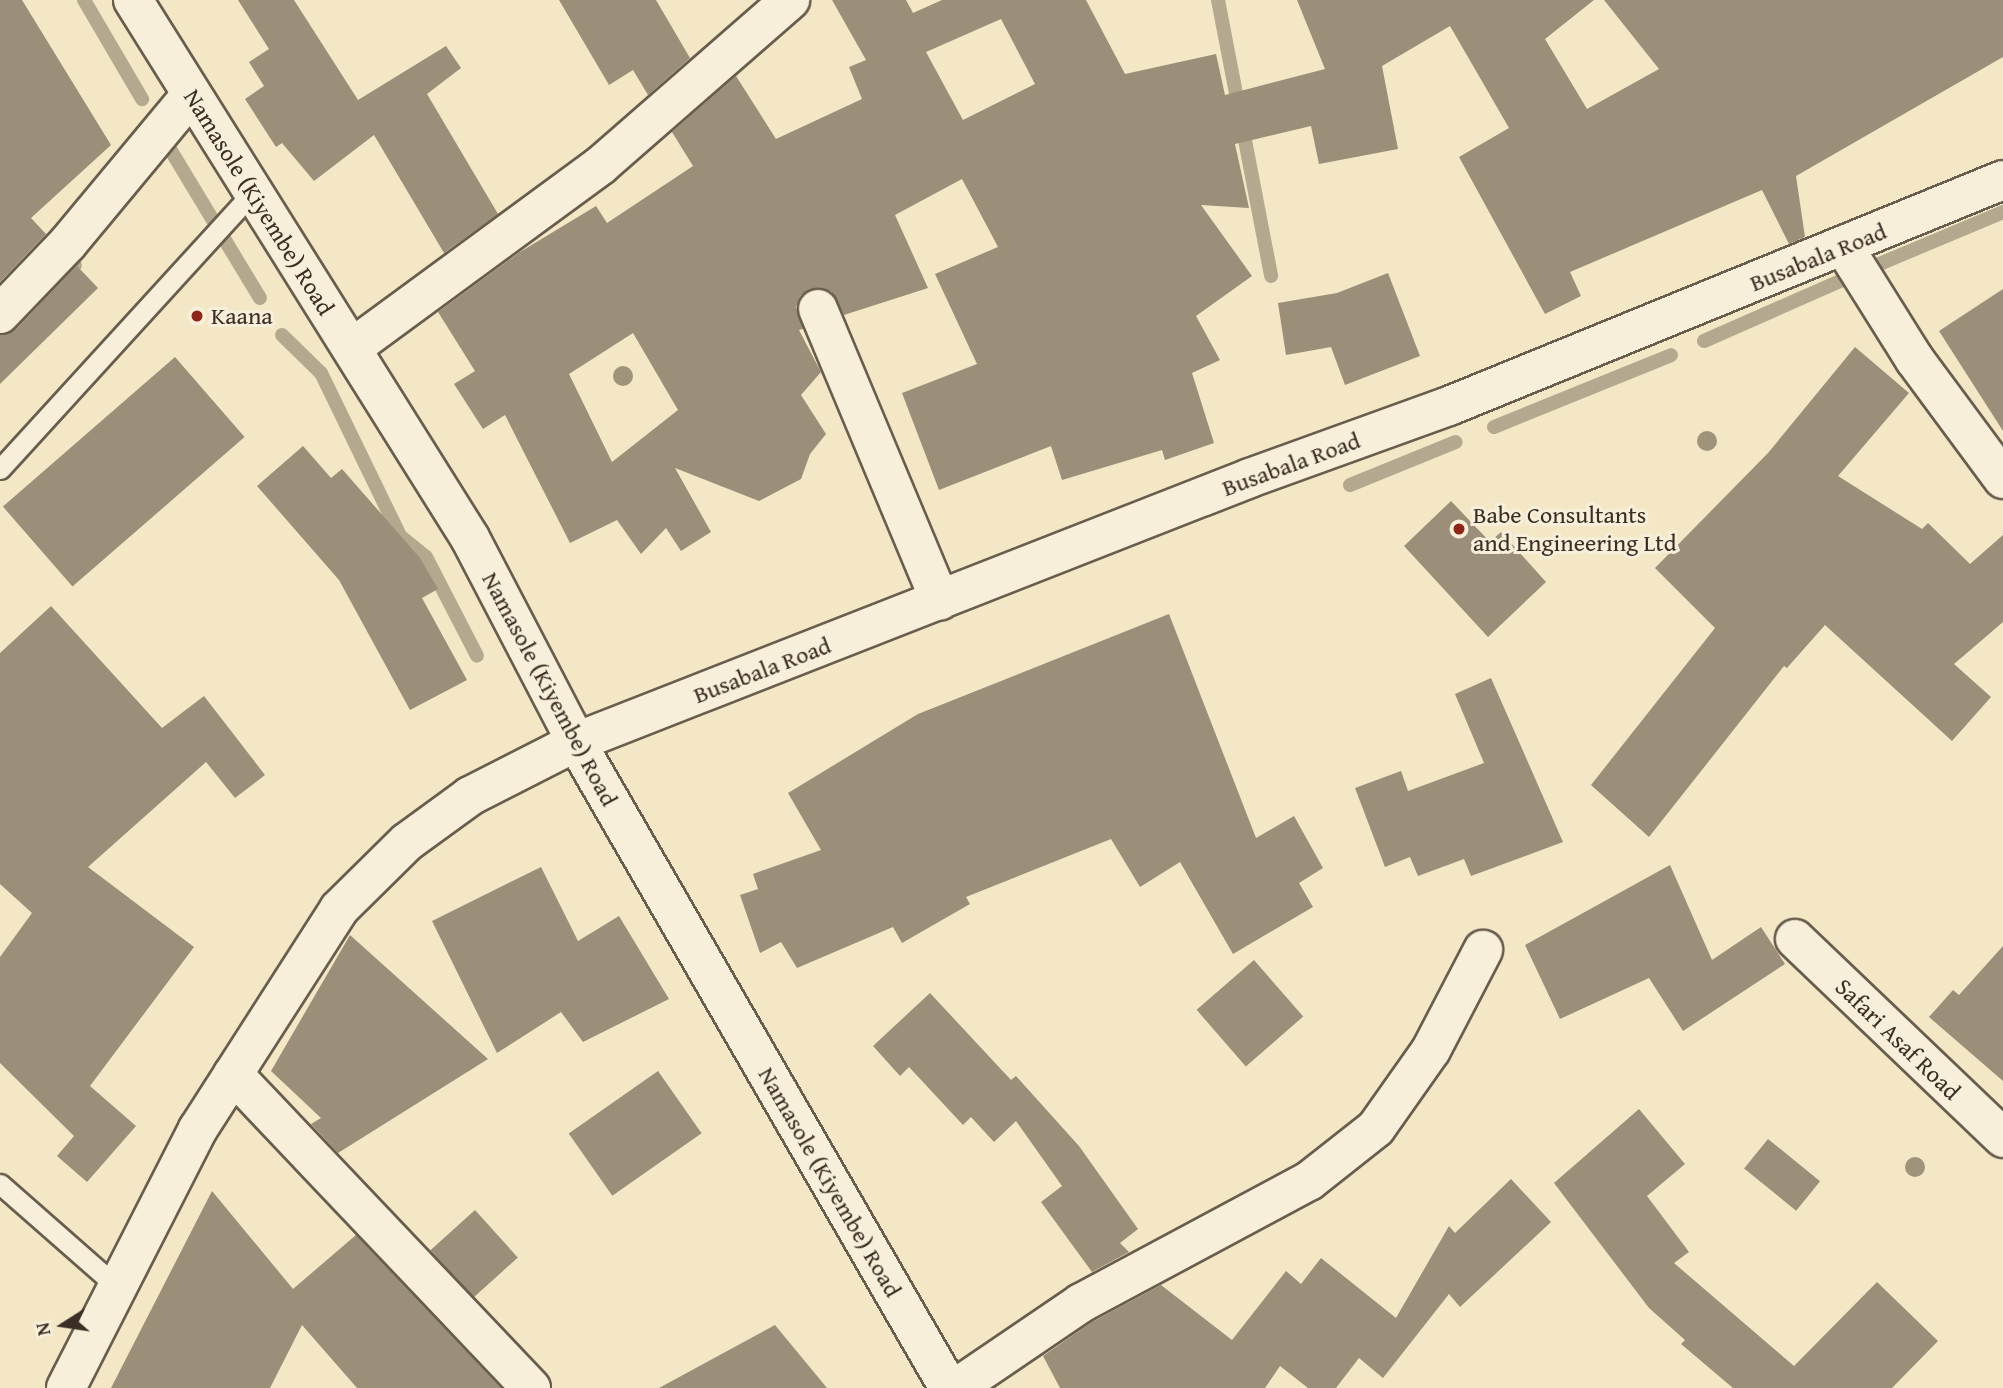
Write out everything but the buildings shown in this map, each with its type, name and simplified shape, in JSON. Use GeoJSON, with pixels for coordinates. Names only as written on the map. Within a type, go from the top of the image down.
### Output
{"type":"FeatureCollection","features":[{"type":"Feature","properties":{"kind":"street","name":"Namasole (Kiyembe) Road"},"geometry":{"type":"LineString","coordinates":[[133,0],[470,538],[576,742],[949,1388]]}},
{"type":"Feature","properties":{"kind":"street"},"geometry":{"type":"LineString","coordinates":[[352,348],[601,164],[790,0]]}},
{"type":"Feature","properties":{"kind":"street"},"geometry":{"type":"LineString","coordinates":[[0,314],[68,243],[191,95]]}},
{"type":"Feature","properties":{"kind":"street","name":"Busabala Road"},"geometry":{"type":"LineString","coordinates":[[66,1388],[198,1129],[316,941],[377,869],[470,796],[576,742],[1250,478],[1449,406],[2003,180]]}},
{"type":"Feature","properties":{"kind":"street"},"geometry":{"type":"LineString","coordinates":[[1844,247],[1915,360],[2003,479]]}},
{"type":"Feature","properties":{"kind":"street"},"geometry":{"type":"LineString","coordinates":[[818,309],[940,601]]}},
{"type":"Feature","properties":{"kind":"street","name":"Safari Asaf Road"},"geometry":{"type":"LineString","coordinates":[[1795,939],[2003,1138]]}},
{"type":"Feature","properties":{"kind":"street"},"geometry":{"type":"LineString","coordinates":[[956,1388],[1081,1303],[1309,1181],[1376,1128],[1431,1050],[1483,950]]}},
{"type":"Feature","properties":{"kind":"street"},"geometry":{"type":"LineString","coordinates":[[233,1074],[531,1388]]}},
{"type":"Feature","properties":{"kind":"lane"},"geometry":{"type":"LineString","coordinates":[[0,469],[253,192]]}},
{"type":"Feature","properties":{"kind":"lane"},"geometry":{"type":"LineString","coordinates":[[0,1184],[116,1286]]}},
{"type":"Feature","properties":{"kind":"waterway"},"geometry":{"type":"LineString","coordinates":[[84,0],[142,99]]}},
{"type":"Feature","properties":{"kind":"waterway"},"geometry":{"type":"LineString","coordinates":[[1218,0],[1271,276]]}},
{"type":"Feature","properties":{"kind":"waterway"},"geometry":{"type":"LineString","coordinates":[[170,149],[260,298]]}},
{"type":"Feature","properties":{"kind":"waterway"},"geometry":{"type":"LineString","coordinates":[[1877,265],[2003,212]]}},
{"type":"Feature","properties":{"kind":"waterway"},"geometry":{"type":"LineString","coordinates":[[41,299],[75,265]]}},
{"type":"Feature","properties":{"kind":"waterway"},"geometry":{"type":"LineString","coordinates":[[1704,341],[1847,278]]}},
{"type":"Feature","properties":{"kind":"waterway"},"geometry":{"type":"LineString","coordinates":[[282,335],[321,373],[400,536],[426,557],[477,656]]}},
{"type":"Feature","properties":{"kind":"waterway"},"geometry":{"type":"LineString","coordinates":[[1494,427],[1671,355]]}},
{"type":"Feature","properties":{"kind":"waterway"},"geometry":{"type":"LineString","coordinates":[[1350,485],[1456,442]]}},
{"type":"Feature","properties":{"kind":"place","name":"Kaana"},"geometry":{"type":"Point","coordinates":[197,316]}},
{"type":"Feature","properties":{"kind":"place","name":"Babe Consultants and Engineering Ltd"},"geometry":{"type":"Point","coordinates":[1459,529]}}]}
